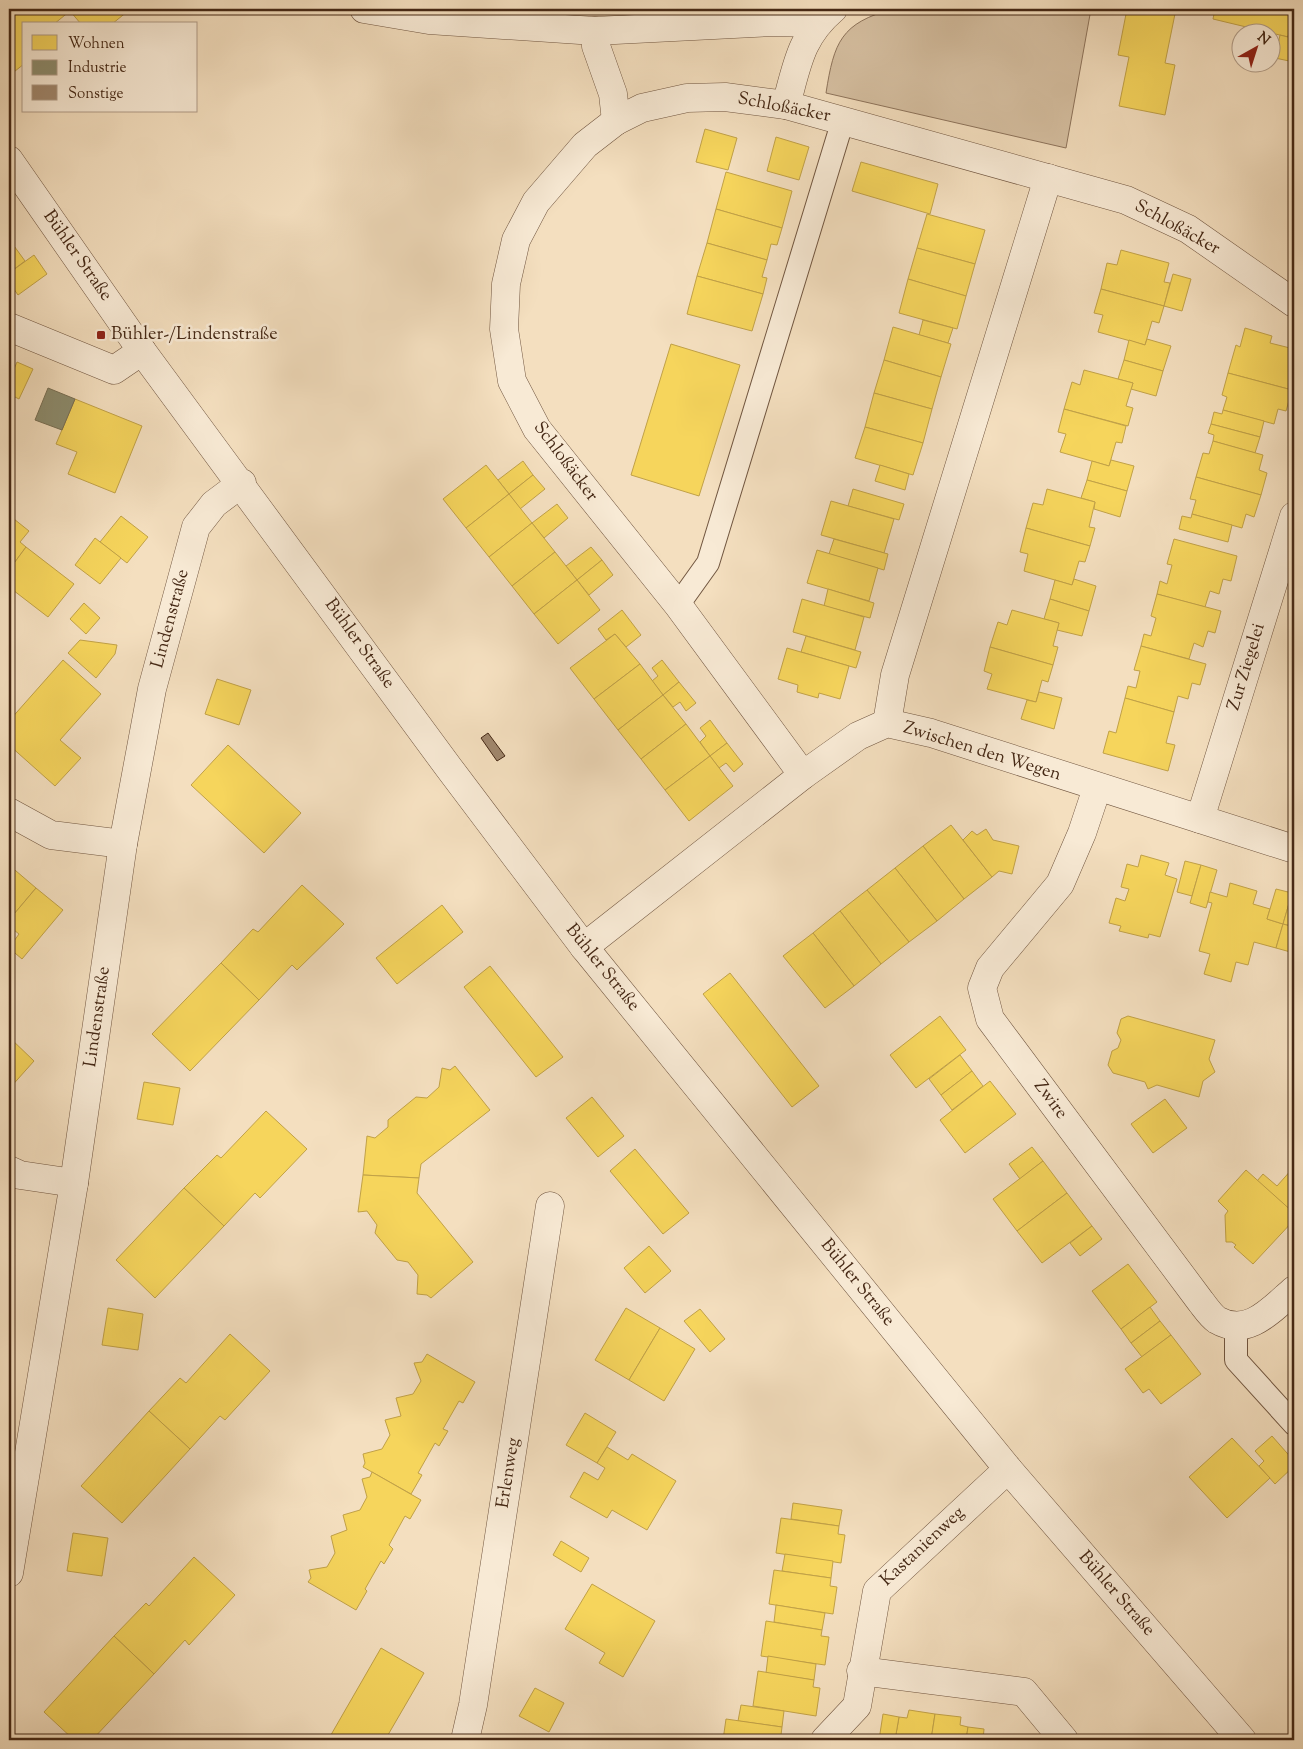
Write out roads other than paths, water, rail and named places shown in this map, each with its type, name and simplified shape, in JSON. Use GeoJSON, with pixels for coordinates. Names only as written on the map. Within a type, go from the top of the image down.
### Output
{"type":"FeatureCollection","features":[{"type":"Feature","properties":{"kind":"street"},"geometry":{"type":"LineString","coordinates":[[364,9],[429,20],[595,31],[772,22],[825,16]]}},
{"type":"Feature","properties":{"kind":"street"},"geometry":{"type":"LineString","coordinates":[[786,105],[804,45],[825,16]]}},
{"type":"Feature","properties":{"kind":"street"},"geometry":{"type":"LineString","coordinates":[[595,31],[596,46],[613,94],[616,121]]}},
{"type":"Feature","properties":{"kind":"street","name":"Schloßäcker"},"geometry":{"type":"LineString","coordinates":[[803,775],[678,605],[537,429],[512,382],[504,329],[506,284],[516,240],[536,202],[585,145],[616,121],[642,108],[687,98],[725,97],[786,105],[1126,200],[1188,229],[1245,266],[1294,303]]}},
{"type":"Feature","properties":{"kind":"street","name":"Bühler Straße"},"geometry":{"type":"LineString","coordinates":[[9,160],[142,351],[242,484],[449,768],[584,947],[1008,1469],[1242,1740]]}},
{"type":"Feature","properties":{"kind":"street"},"geometry":{"type":"LineString","coordinates":[[887,724],[895,675],[1048,178]]}},
{"type":"Feature","properties":{"kind":"street"},"geometry":{"type":"LineString","coordinates":[[9,327],[114,370],[142,351]]}},
{"type":"Feature","properties":{"kind":"street","name":"Lindenstraße"},"geometry":{"type":"LineString","coordinates":[[9,1573],[13,1516],[74,1182],[123,844],[152,689],[196,527],[214,504],[242,484]]}},
{"type":"Feature","properties":{"kind":"street","name":"Zur Ziegelei"},"geometry":{"type":"LineString","coordinates":[[1200,819],[1294,516]]}},
{"type":"Feature","properties":{"kind":"street","name":"Zwischen den Wegen"},"geometry":{"type":"LineString","coordinates":[[584,947],[803,775],[858,736],[887,724],[931,733],[1097,788],[1294,849]]}},
{"type":"Feature","properties":{"kind":"street","name":"Zwire"},"geometry":{"type":"LineString","coordinates":[[1097,788],[1082,833],[1060,884],[990,968],[982,988],[990,1019],[1201,1302],[1216,1319],[1236,1326]]}},
{"type":"Feature","properties":{"kind":"street"},"geometry":{"type":"LineString","coordinates":[[9,812],[51,835],[123,844]]}},
{"type":"Feature","properties":{"kind":"street"},"geometry":{"type":"LineString","coordinates":[[9,1170],[20,1175],[74,1182]]}},
{"type":"Feature","properties":{"kind":"street","name":"Erlenweg"},"geometry":{"type":"LineString","coordinates":[[465,1740],[473,1706],[550,1206]]}},
{"type":"Feature","properties":{"kind":"street"},"geometry":{"type":"LineString","coordinates":[[1236,1326],[1251,1324],[1294,1290]]}},
{"type":"Feature","properties":{"kind":"street","name":"Kastanienweg"},"geometry":{"type":"LineString","coordinates":[[825,1740],[857,1706],[861,1671],[877,1591],[1008,1469]]}},
{"type":"Feature","properties":{"kind":"street"},"geometry":{"type":"LineString","coordinates":[[861,1671],[1024,1692],[1064,1740]]}},
{"type":"Feature","properties":{"kind":"lane"},"geometry":{"type":"LineString","coordinates":[[678,605],[708,563],[843,120]]}},
{"type":"Feature","properties":{"kind":"lane"},"geometry":{"type":"LineString","coordinates":[[1236,1326],[1236,1360],[1294,1424]]}},
{"type":"Feature","properties":{"kind":"place","name":"Bühler-/Lindenstraße"},"geometry":{"type":"Point","coordinates":[101,335]}}]}
